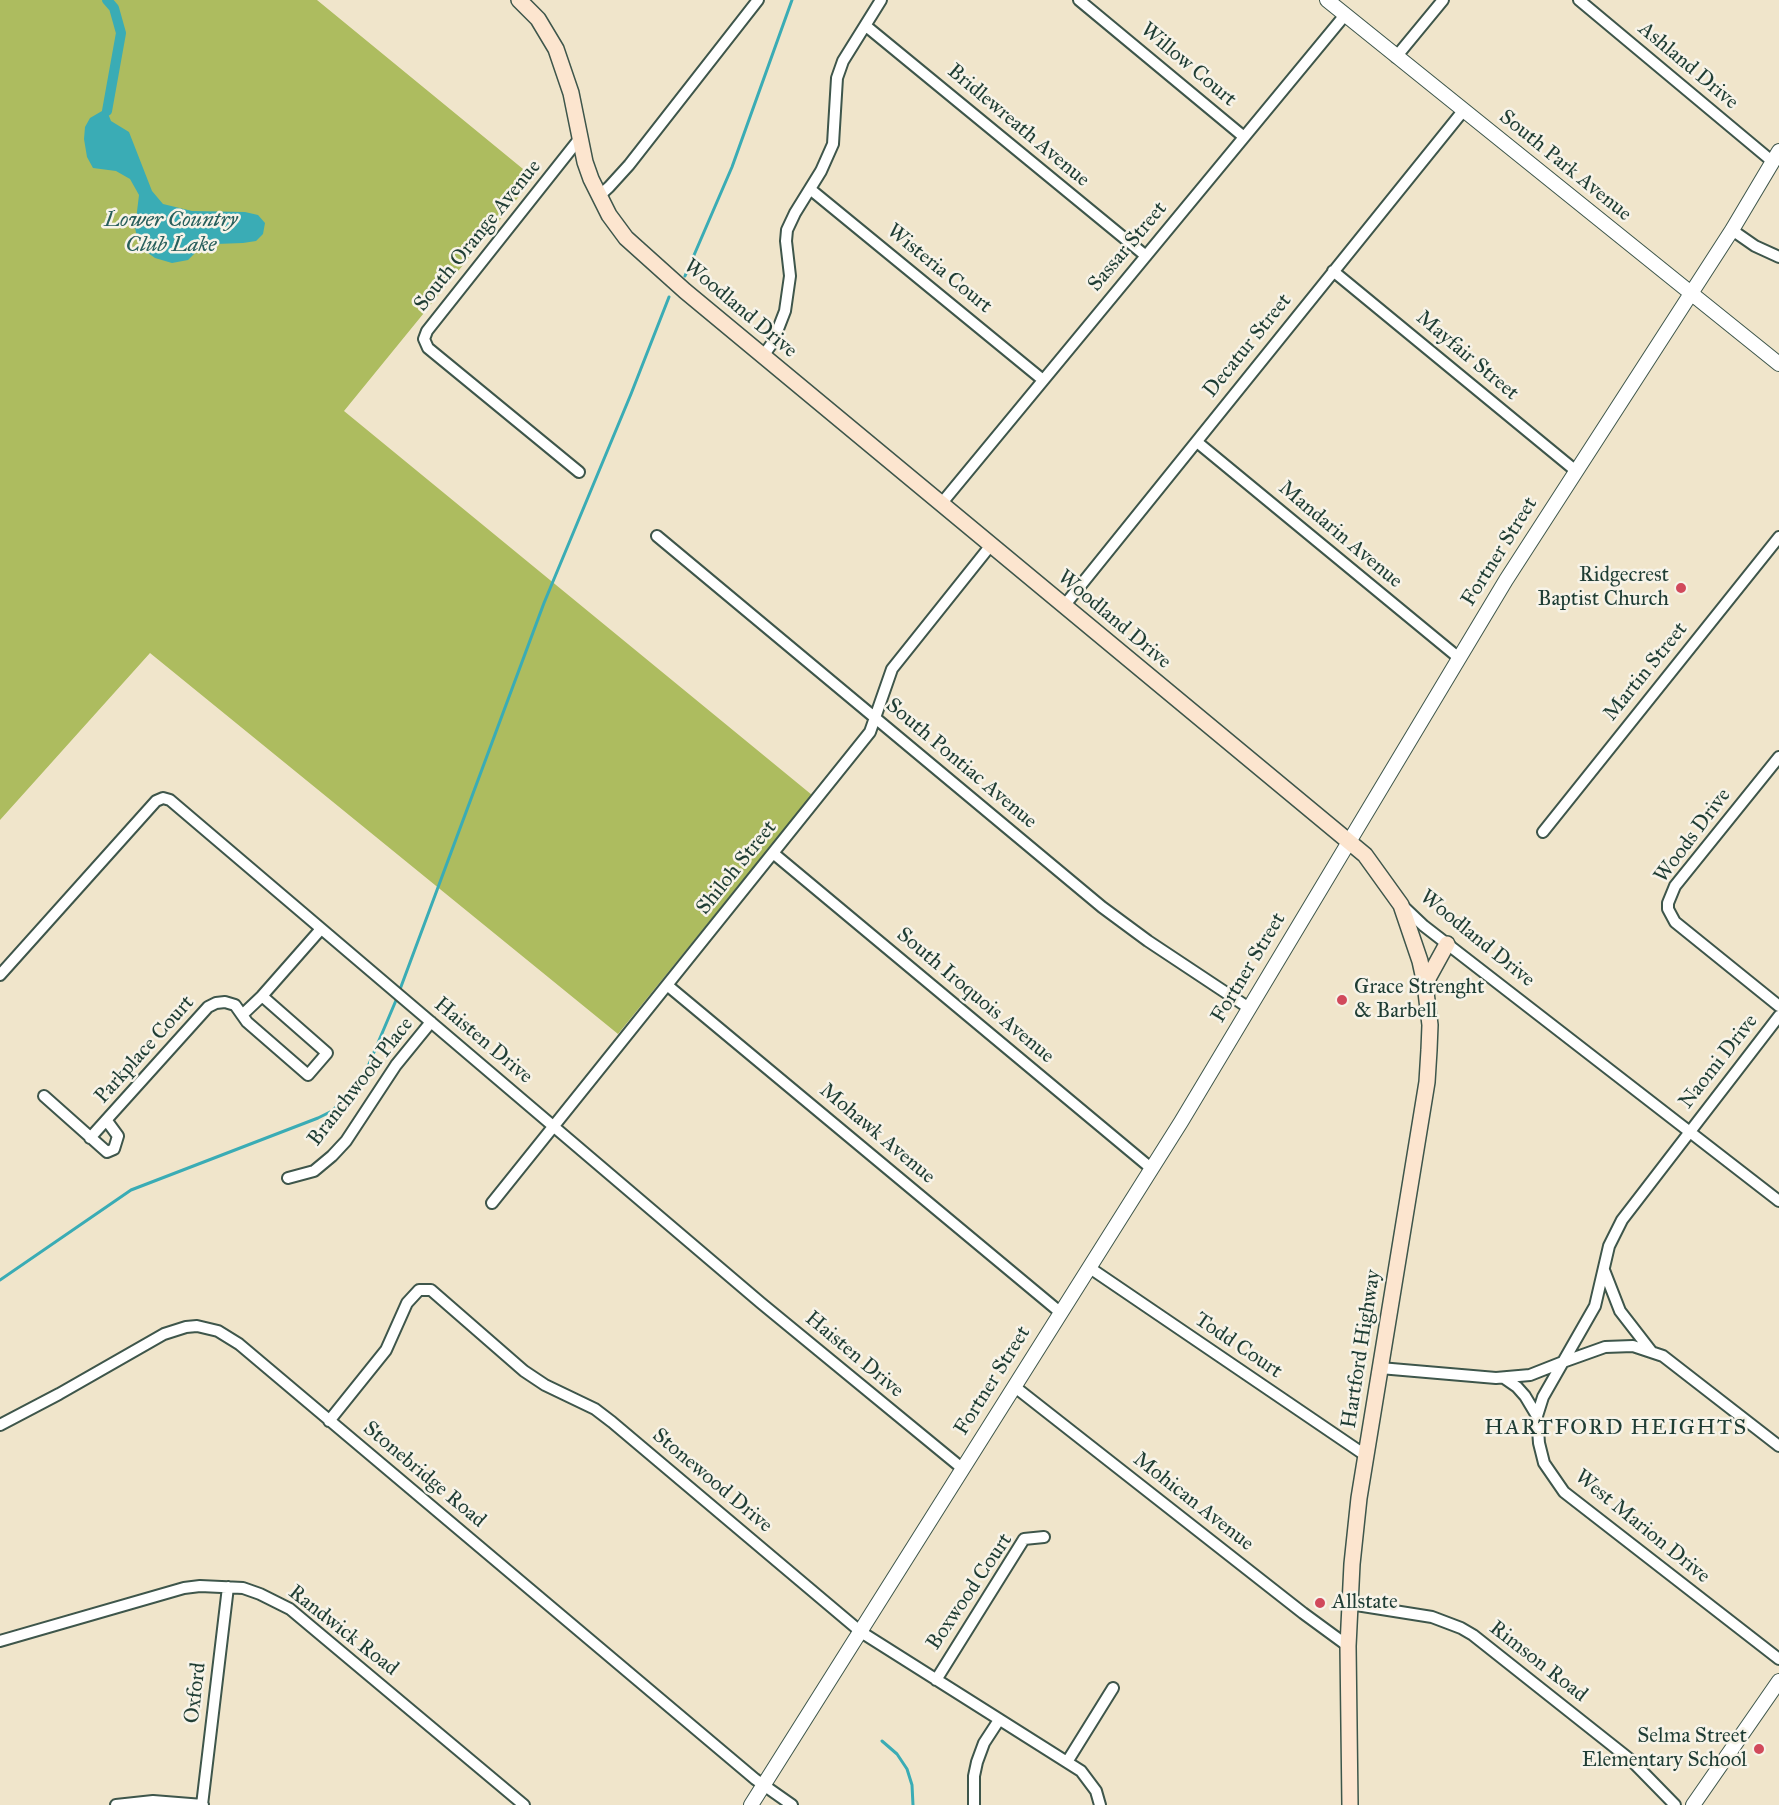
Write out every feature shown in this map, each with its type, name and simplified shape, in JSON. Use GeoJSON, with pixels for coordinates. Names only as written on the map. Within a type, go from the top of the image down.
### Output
{"type":"FeatureCollection","features":[{"type":"Feature","properties":{"kind":"main road","name":"Woodland Drive"},"geometry":{"type":"LineString","coordinates":[[524,1],[556,49],[571,93],[585,162],[598,196],[617,227],[638,249],[763,356],[1349,842],[1372,863],[1401,905]]}},
{"type":"Feature","properties":{"kind":"main road","name":"Hartford Highway"},"geometry":{"type":"LineString","coordinates":[[1350,1805],[1348,1646],[1352,1564],[1365,1455],[1427,1082],[1430,1025],[1425,984],[1420,961],[1401,905]]}},
{"type":"Feature","properties":{"kind":"main road"},"geometry":{"type":"LineString","coordinates":[[1425,984],[1447,944]]}},
{"type":"Feature","properties":{"kind":"street"},"geometry":{"type":"LineString","coordinates":[[598,196],[630,165],[758,0]]}},
{"type":"Feature","properties":{"kind":"street"},"geometry":{"type":"LineString","coordinates":[[763,356],[773,342],[785,311],[790,276],[787,230],[833,144],[836,85],[840,69],[881,0]]}},
{"type":"Feature","properties":{"kind":"street","name":"Willow Court"},"geometry":{"type":"LineString","coordinates":[[1079,0],[1244,137]]}},
{"type":"Feature","properties":{"kind":"street","name":"South Park Avenue"},"geometry":{"type":"LineString","coordinates":[[1327,0],[1779,364]]}},
{"type":"Feature","properties":{"kind":"street"},"geometry":{"type":"LineString","coordinates":[[1396,57],[1443,0]]}},
{"type":"Feature","properties":{"kind":"street","name":"Ashland Drive"},"geometry":{"type":"LineString","coordinates":[[1579,0],[1776,157]]}},
{"type":"Feature","properties":{"kind":"street","name":"Sassar Street"},"geometry":{"type":"LineString","coordinates":[[941,504],[1345,15]]}},
{"type":"Feature","properties":{"kind":"street","name":"Bridlewreath Avenue"},"geometry":{"type":"LineString","coordinates":[[866,26],[1146,256]]}},
{"type":"Feature","properties":{"kind":"street","name":"Decatur Street"},"geometry":{"type":"LineString","coordinates":[[1065,606],[1463,111]]}},
{"type":"Feature","properties":{"kind":"street","name":"South Orange Avenue"},"geometry":{"type":"LineString","coordinates":[[579,472],[428,348],[424,339],[580,138]]}},
{"type":"Feature","properties":{"kind":"street","name":"Fortner Street"},"geometry":{"type":"LineString","coordinates":[[751,1805],[1152,1169],[1459,658],[1576,471],[1732,230],[1776,157]]}},
{"type":"Feature","properties":{"kind":"street","name":"Wisteria Court"},"geometry":{"type":"LineString","coordinates":[[810,189],[1043,380]]}},
{"type":"Feature","properties":{"kind":"street"},"geometry":{"type":"LineString","coordinates":[[1732,230],[1755,246],[1779,257]]}},
{"type":"Feature","properties":{"kind":"street","name":"Mayfair Street"},"geometry":{"type":"LineString","coordinates":[[1333,271],[1576,471]]}},
{"type":"Feature","properties":{"kind":"street","name":"Mandarin Avenue"},"geometry":{"type":"LineString","coordinates":[[1197,442],[1459,658]]}},
{"type":"Feature","properties":{"kind":"street","name":"South Pontiac Avenue"},"geometry":{"type":"LineString","coordinates":[[657,536],[1102,907],[1148,941],[1249,1008]]}},
{"type":"Feature","properties":{"kind":"street","name":"Martin Street"},"geometry":{"type":"LineString","coordinates":[[1543,832],[1779,537]]}},
{"type":"Feature","properties":{"kind":"street","name":"Shiloh Street"},"geometry":{"type":"LineString","coordinates":[[492,1203],[870,732],[892,669],[991,545]]}},
{"type":"Feature","properties":{"kind":"street","name":"Woods Drive"},"geometry":{"type":"LineString","coordinates":[[1779,757],[1675,886],[1668,903],[1670,916],[1681,928],[1779,1006]]}},
{"type":"Feature","properties":{"kind":"street","name":"Haisten Drive"},"geometry":{"type":"LineString","coordinates":[[0,975],[153,804],[163,798],[170,800],[814,1348],[963,1469]]}},
{"type":"Feature","properties":{"kind":"street","name":"South Iroquois Avenue"},"geometry":{"type":"LineString","coordinates":[[773,854],[1152,1169]]}},
{"type":"Feature","properties":{"kind":"street","name":"Woodland Drive"},"geometry":{"type":"LineString","coordinates":[[1401,905],[1447,944],[1779,1202]]}},
{"type":"Feature","properties":{"kind":"street"},"geometry":{"type":"LineString","coordinates":[[242,1015],[262,996],[321,929]]}},
{"type":"Feature","properties":{"kind":"street","name":"Mohawk Avenue"},"geometry":{"type":"LineString","coordinates":[[668,985],[1061,1313]]}},
{"type":"Feature","properties":{"kind":"street","name":"Parkplace Court"},"geometry":{"type":"LineString","coordinates":[[90,1138],[208,1007],[216,1003],[225,1002],[235,1005],[247,1022],[308,1075],[327,1053],[262,996]]}},
{"type":"Feature","properties":{"kind":"street","name":"Naomi Drive"},"geometry":{"type":"LineString","coordinates":[[1604,1270],[1609,1246],[1622,1220],[1779,1016]]}},
{"type":"Feature","properties":{"kind":"street","name":"Branchwood Place"},"geometry":{"type":"LineString","coordinates":[[288,1178],[314,1171],[346,1141],[396,1065],[431,1022]]}},
{"type":"Feature","properties":{"kind":"street","name":"Parkplace Court"},"geometry":{"type":"LineString","coordinates":[[44,1096],[104,1150],[111,1151],[114,1149],[118,1136],[107,1121]]}},
{"type":"Feature","properties":{"kind":"street","name":"Todd Court"},"geometry":{"type":"LineString","coordinates":[[1090,1268],[1365,1455]]}},
{"type":"Feature","properties":{"kind":"street"},"geometry":{"type":"LineString","coordinates":[[1604,1270],[1620,1311],[1651,1351]]}},
{"type":"Feature","properties":{"kind":"street","name":"West Marion Drive"},"geometry":{"type":"LineString","coordinates":[[1604,1270],[1595,1306],[1543,1397],[1537,1416],[1539,1443],[1544,1463],[1564,1492],[1779,1659]]}},
{"type":"Feature","properties":{"kind":"street","name":"Stonewood Drive"},"geometry":{"type":"LineString","coordinates":[[329,1421],[386,1350],[407,1303],[415,1292],[427,1289],[524,1371],[595,1409],[612,1422],[861,1632],[1067,1762],[1086,1777],[1096,1791],[1100,1805]]}},
{"type":"Feature","properties":{"kind":"street","name":"Stonebridge Road"},"geometry":{"type":"LineString","coordinates":[[0,1425],[164,1335],[186,1327],[197,1326],[218,1331],[239,1344],[764,1785],[792,1805]]}},
{"type":"Feature","properties":{"kind":"street"},"geometry":{"type":"LineString","coordinates":[[1380,1368],[1504,1378],[1530,1375],[1605,1347],[1634,1346],[1651,1351],[1676,1365],[1779,1446]]}},
{"type":"Feature","properties":{"kind":"street"},"geometry":{"type":"LineString","coordinates":[[1504,1378],[1525,1396],[1537,1416]]}},
{"type":"Feature","properties":{"kind":"street","name":"Mohican Avenue"},"geometry":{"type":"LineString","coordinates":[[1015,1387],[1348,1646]]}},
{"type":"Feature","properties":{"kind":"street","name":"Boxwood Court"},"geometry":{"type":"LineString","coordinates":[[936,1680],[1024,1539],[1044,1537]]}},
{"type":"Feature","properties":{"kind":"street","name":"Randwick Road"},"geometry":{"type":"LineString","coordinates":[[0,1641],[184,1588],[200,1586],[243,1588],[261,1594],[290,1609],[524,1805]]}},
{"type":"Feature","properties":{"kind":"street","name":"Oxford"},"geometry":{"type":"LineString","coordinates":[[202,1805],[228,1587]]}},
{"type":"Feature","properties":{"kind":"street","name":"Rimson Road"},"geometry":{"type":"LineString","coordinates":[[1350,1604],[1432,1617],[1473,1635],[1632,1761],[1675,1805]]}},
{"type":"Feature","properties":{"kind":"street"},"geometry":{"type":"LineString","coordinates":[[1693,1805],[1779,1681]]}},
{"type":"Feature","properties":{"kind":"street"},"geometry":{"type":"LineString","coordinates":[[1067,1762],[1113,1688]]}},
{"type":"Feature","properties":{"kind":"street"},"geometry":{"type":"LineString","coordinates":[[974,1805],[974,1776],[977,1762],[984,1743],[999,1720]]}},
{"type":"Feature","properties":{"kind":"street"},"geometry":{"type":"LineString","coordinates":[[116,1805],[153,1801],[202,1805]]}},
{"type":"Feature","properties":{"kind":"green space"},"geometry":{"type":"Polygon","coordinates":[[[0,0],[317,0],[534,178],[344,411],[812,795],[618,1034],[150,653],[0,820],[0,0]]]}},
{"type":"Feature","properties":{"kind":"water","name":"Lower Country Club Lake"},"geometry":{"type":"Polygon","coordinates":[[[102,111],[107,111],[111,121],[129,132],[152,191],[163,204],[192,211],[245,212],[258,215],[265,223],[263,234],[256,241],[216,244],[195,253],[188,260],[172,263],[155,258],[144,250],[138,241],[135,228],[139,195],[130,179],[116,171],[93,168],[87,157],[85,127],[90,118],[102,111]]]}},
{"type":"Feature","properties":{"kind":"waterway"},"geometry":{"type":"LineString","coordinates":[[107,0],[114,8],[121,33],[107,111]]}},
{"type":"Feature","properties":{"kind":"waterway"},"geometry":{"type":"LineString","coordinates":[[685,276],[732,167],[792,0]]}},
{"type":"Feature","properties":{"kind":"waterway"},"geometry":{"type":"LineString","coordinates":[[399,992],[544,603],[669,297]]}},
{"type":"Feature","properties":{"kind":"waterway"},"geometry":{"type":"LineString","coordinates":[[0,1280],[131,1190],[332,1111],[350,1093],[366,1071],[397,998]]}},
{"type":"Feature","properties":{"kind":"waterway"},"geometry":{"type":"LineString","coordinates":[[882,1741],[897,1754],[907,1769],[912,1785],[913,1805]]}},
{"type":"Feature","properties":{"kind":"place","name":"Ridgecrest Baptist Church"},"geometry":{"type":"Point","coordinates":[1681,588]}},
{"type":"Feature","properties":{"kind":"place","name":"Grace Strenght & Barbell"},"geometry":{"type":"Point","coordinates":[1342,1000]}},
{"type":"Feature","properties":{"kind":"place","name":"Allstate"},"geometry":{"type":"Point","coordinates":[1320,1603]}},
{"type":"Feature","properties":{"kind":"place","name":"Selma Street Elementary School"},"geometry":{"type":"Point","coordinates":[1759,1749]}},
{"type":"Feature","properties":{"kind":"district","name":"HARTFORD HEIGHTS"},"geometry":{"type":"Point","coordinates":[1616,1429]}}]}
